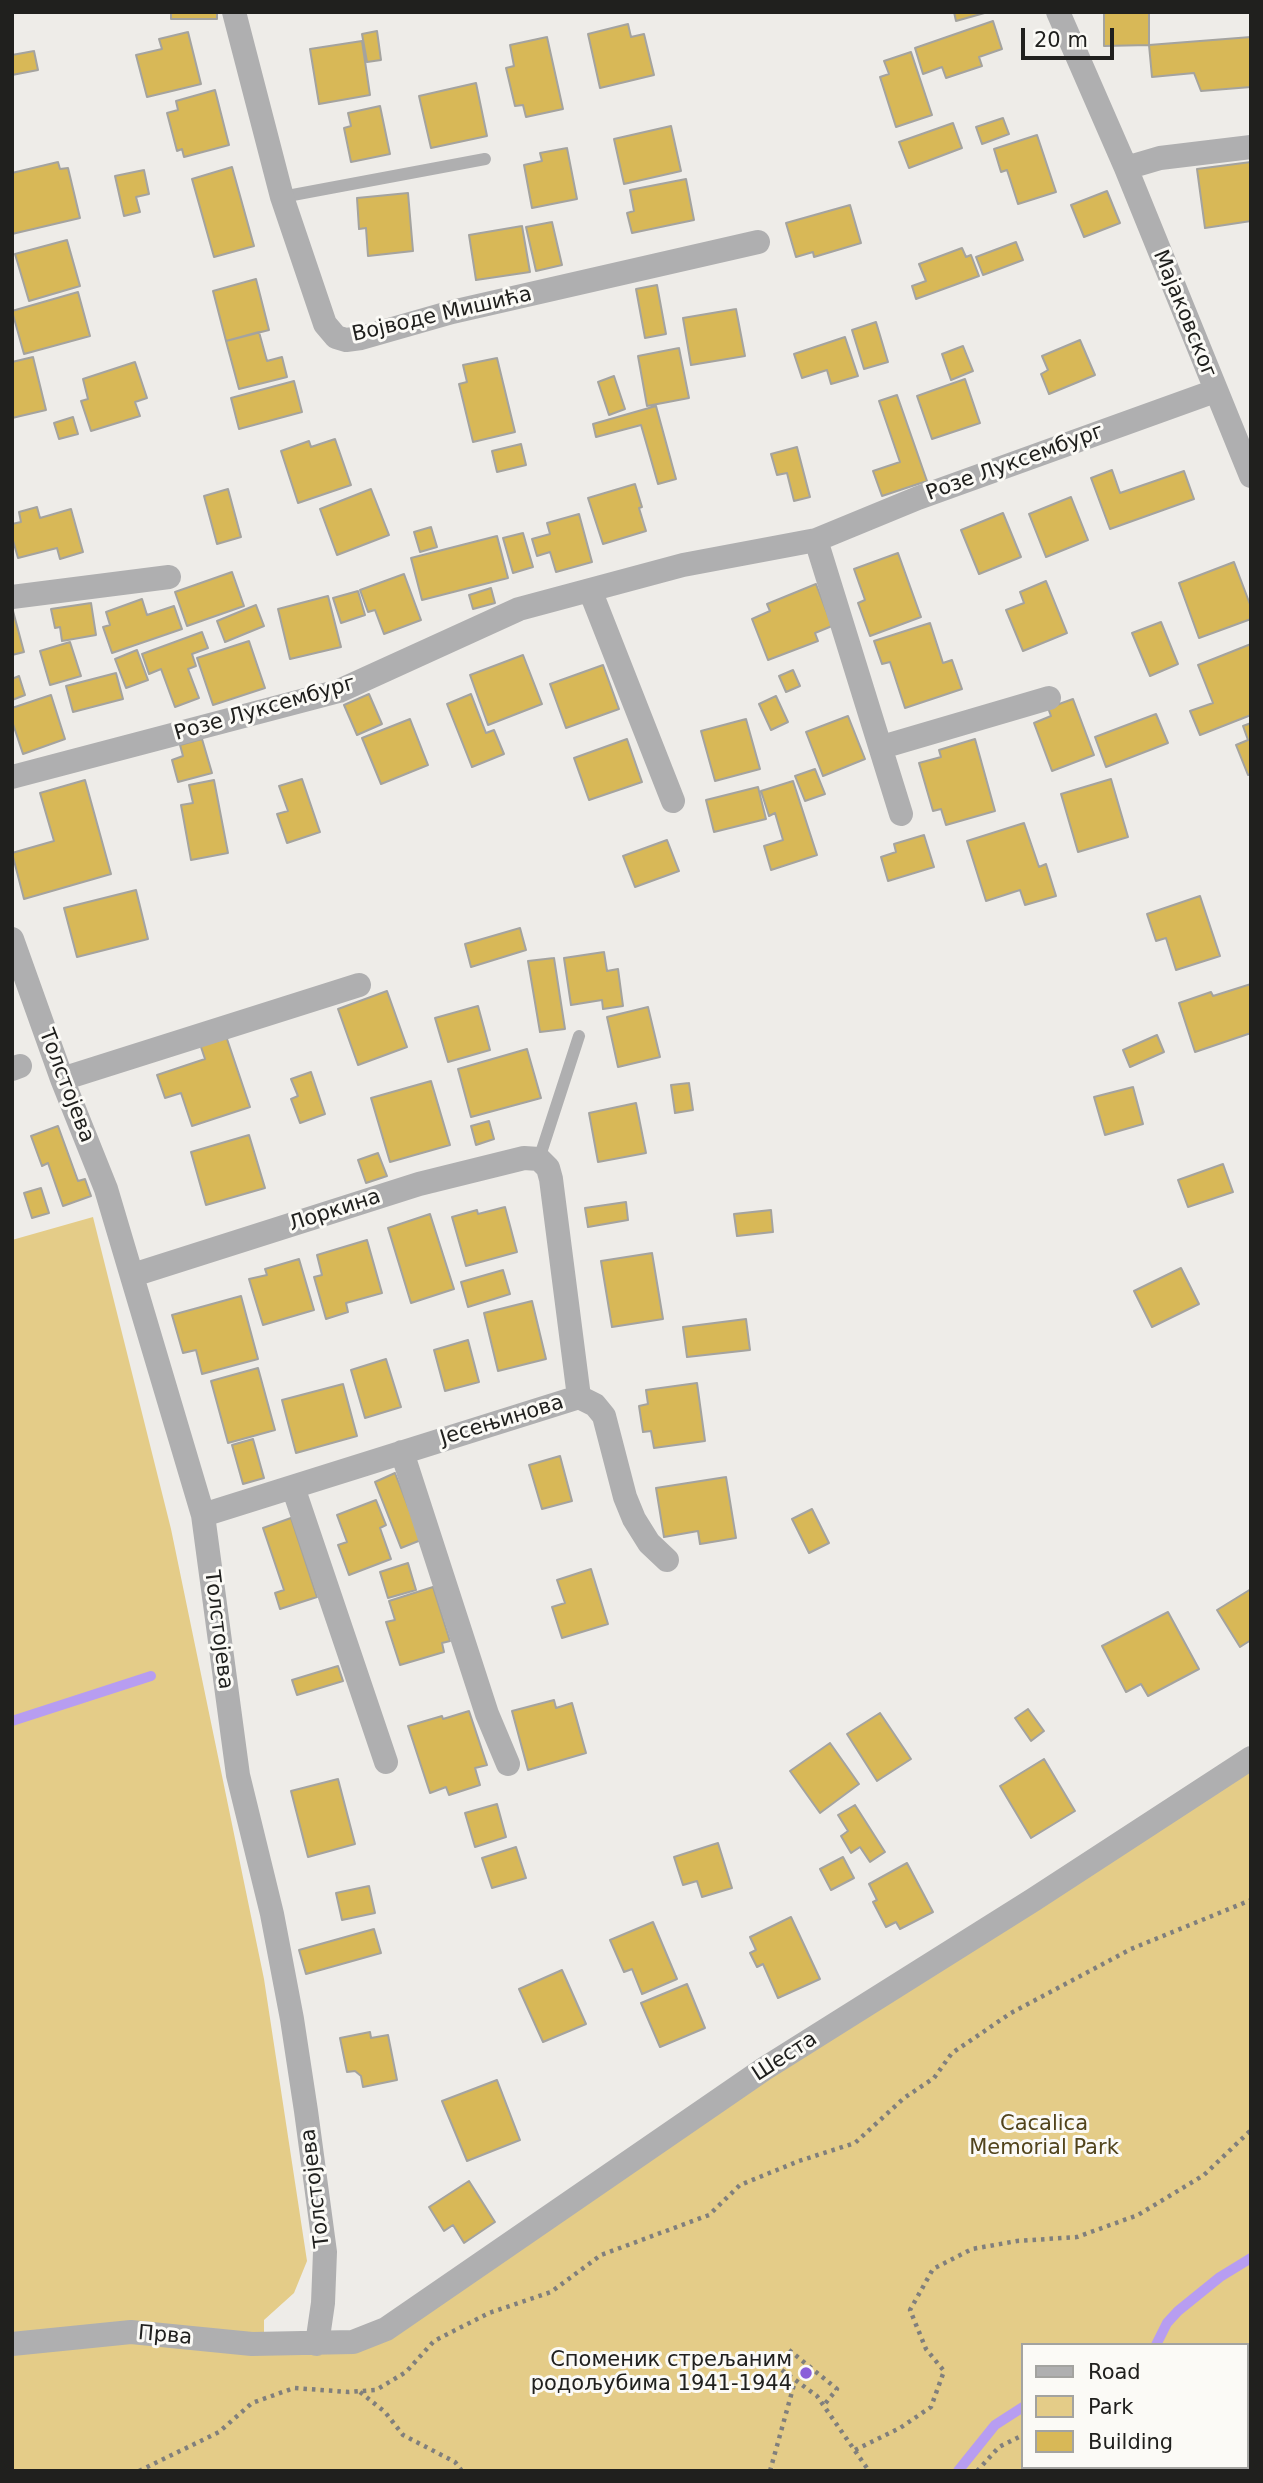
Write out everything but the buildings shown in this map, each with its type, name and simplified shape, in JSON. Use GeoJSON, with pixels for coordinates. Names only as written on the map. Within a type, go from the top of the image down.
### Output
{"type":"FeatureCollection","features":[{"type":"Feature","properties":{"kind":"street","name":"Војводе Мишића"},"geometry":{"type":"LineString","coordinates":[[234,12],[282,197],[325,324],[336,337],[346,340],[361,338],[452,312],[758,242]]}},
{"type":"Feature","properties":{"kind":"street","name":"Мајаковског"},"geometry":{"type":"LineString","coordinates":[[1058,12],[1126,168],[1215,391],[1249,465]]}},
{"type":"Feature","properties":{"kind":"street"},"geometry":{"type":"LineString","coordinates":[[1126,168],[1160,158],[1251,147]]}},
{"type":"Feature","properties":{"kind":"street","name":"Розе Луксембург"},"geometry":{"type":"LineString","coordinates":[[12,777],[339,691],[519,609],[683,565],[816,540],[918,498],[1215,391]]}},
{"type":"Feature","properties":{"kind":"street"},"geometry":{"type":"LineString","coordinates":[[816,540],[901,814]]}},
{"type":"Feature","properties":{"kind":"street"},"geometry":{"type":"LineString","coordinates":[[12,597],[170,577]]}},
{"type":"Feature","properties":{"kind":"street"},"geometry":{"type":"LineString","coordinates":[[590,590],[673,801]]}},
{"type":"Feature","properties":{"kind":"street"},"geometry":{"type":"LineString","coordinates":[[881,747],[1049,698]]}},
{"type":"Feature","properties":{"kind":"street","name":"Толстојева"},"geometry":{"type":"LineString","coordinates":[[12,939],[62,1079],[106,1189],[204,1515],[237,1775],[272,1914],[306,2111],[325,2252],[323,2303],[317,2344]]}},
{"type":"Feature","properties":{"kind":"street"},"geometry":{"type":"LineString","coordinates":[[62,1079],[359,985]]}},
{"type":"Feature","properties":{"kind":"street","name":"Лоркина"},"geometry":{"type":"LineString","coordinates":[[133,1275],[419,1184],[524,1158],[539,1159]]}},
{"type":"Feature","properties":{"kind":"street"},"geometry":{"type":"LineString","coordinates":[[539,1159],[548,1168],[551,1178],[579,1397]]}},
{"type":"Feature","properties":{"kind":"street","name":"Јесењинова"},"geometry":{"type":"LineString","coordinates":[[204,1515],[579,1397],[595,1405],[604,1416],[625,1497],[634,1519],[649,1544],[667,1560]]}},
{"type":"Feature","properties":{"kind":"street"},"geometry":{"type":"LineString","coordinates":[[402,1452],[487,1714],[508,1764]]}},
{"type":"Feature","properties":{"kind":"street"},"geometry":{"type":"LineString","coordinates":[[293,1487],[386,1762]]}},
{"type":"Feature","properties":{"kind":"street","name":"Шеста"},"geometry":{"type":"LineString","coordinates":[[317,2344],[353,2342],[386,2329],[764,2069],[1033,1900],[1251,1758]]}},
{"type":"Feature","properties":{"kind":"street","name":"Прва"},"geometry":{"type":"LineString","coordinates":[[12,2344],[131,2332],[251,2344],[317,2344]]}},
{"type":"Feature","properties":{"kind":"lane"},"geometry":{"type":"LineString","coordinates":[[282,197],[485,159]]}},
{"type":"Feature","properties":{"kind":"lane"},"geometry":{"type":"LineString","coordinates":[[539,1159],[579,1036]]}},
{"type":"Feature","properties":{"kind":"path"},"geometry":{"type":"LineString","coordinates":[[139,2471],[219,2432],[252,2403],[294,2388],[376,2390],[406,2372],[434,2341],[489,2313],[551,2292],[601,2255],[709,2216],[740,2185],[799,2161],[855,2143],[904,2098],[934,2078],[952,2053],[1011,2013],[1130,1949],[1251,1900]]}},
{"type":"Feature","properties":{"kind":"path"},"geometry":{"type":"LineString","coordinates":[[855,2451],[900,2428],[931,2407],[944,2371],[926,2350],[910,2310],[933,2269],[972,2249],[1017,2241],[1077,2237],[1138,2215],[1204,2175],[1251,2130]]}},
{"type":"Feature","properties":{"kind":"path"},"geometry":{"type":"LineString","coordinates":[[789,2350],[836,2389],[824,2405]]}},
{"type":"Feature","properties":{"kind":"path"},"geometry":{"type":"LineString","coordinates":[[775,2365],[817,2396],[869,2471]]}},
{"type":"Feature","properties":{"kind":"path"},"geometry":{"type":"LineString","coordinates":[[770,2471],[795,2381]]}},
{"type":"Feature","properties":{"kind":"path"},"geometry":{"type":"LineString","coordinates":[[360,2391],[385,2412],[403,2435],[455,2462],[462,2471]]}},
{"type":"Feature","properties":{"kind":"path"},"geometry":{"type":"LineString","coordinates":[[977,2471],[999,2447],[1021,2436]]}},
{"type":"Feature","properties":{"kind":"green space","name":"Cacalica Memorial Park"},"geometry":{"type":"Polygon","coordinates":[[[93,1217],[171,1529],[264,1979],[307,2261],[294,2293],[264,2320],[264,2344],[353,2342],[1251,1758],[1251,2471],[12,2471],[12,1240],[93,1217]]]}},
{"type":"Feature","properties":{"kind":"waterway"},"geometry":{"type":"LineString","coordinates":[[12,1721],[151,1676]]}},
{"type":"Feature","properties":{"kind":"waterway"},"geometry":{"type":"LineString","coordinates":[[1157,2343],[1167,2323],[1178,2311],[1220,2277],[1251,2258]]}},
{"type":"Feature","properties":{"kind":"waterway"},"geometry":{"type":"LineString","coordinates":[[958,2471],[995,2425],[1021,2408]]}},
{"type":"Feature","properties":{"kind":"waterway"},"geometry":{"type":"LineString","coordinates":[[1247,2471],[1251,2468]]}},
{"type":"Feature","properties":{"kind":"place","name":"Споменик стрељаним родољубима 1941-1944"},"geometry":{"type":"Point","coordinates":[806,2373]}}]}
